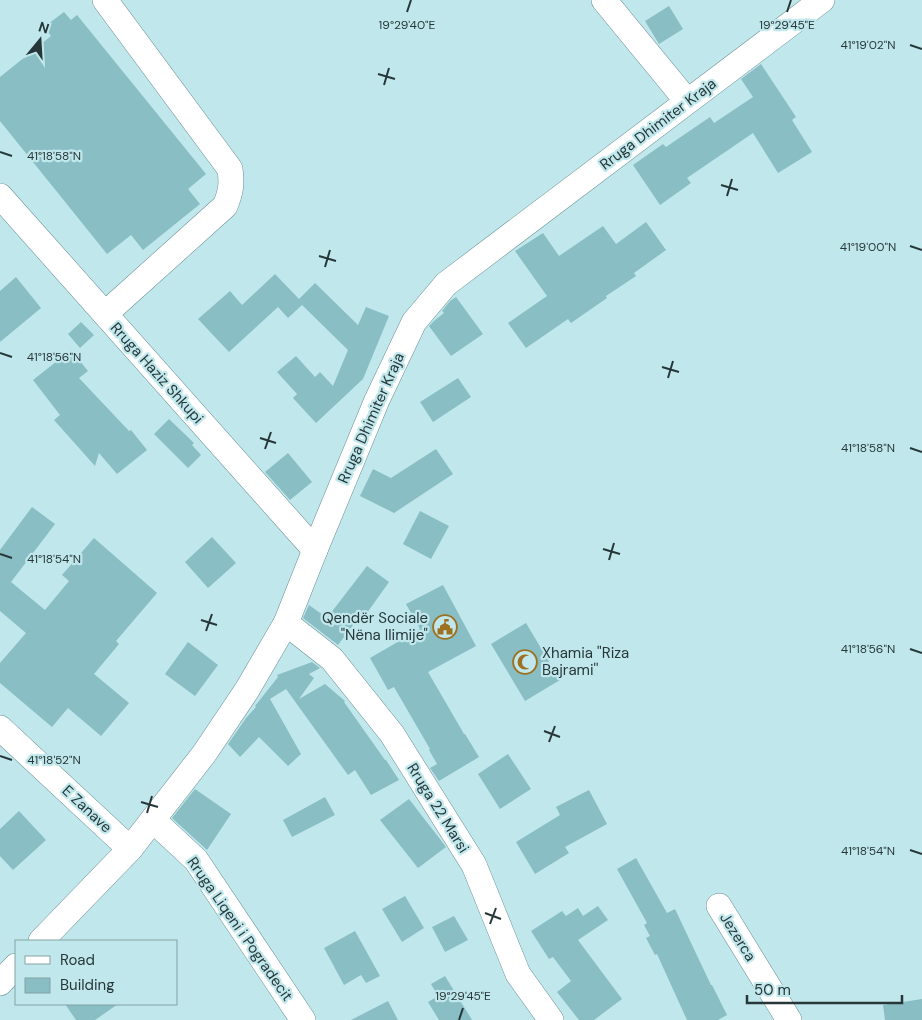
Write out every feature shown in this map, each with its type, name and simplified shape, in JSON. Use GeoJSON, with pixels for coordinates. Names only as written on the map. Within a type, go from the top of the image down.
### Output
{"type":"FeatureCollection","features":[{"type":"Feature","properties":{"kind":"street"},"geometry":{"type":"LineString","coordinates":[[105,0],[230,169],[232,182],[225,206],[105,314]]}},
{"type":"Feature","properties":{"kind":"street"},"geometry":{"type":"LineString","coordinates":[[604,0],[688,101]]}},
{"type":"Feature","properties":{"kind":"street","name":"Rruga Dhimiter Kraja"},"geometry":{"type":"LineString","coordinates":[[41,940],[130,849],[204,754],[247,690],[286,623],[377,400],[414,322],[446,284],[822,0]]}},
{"type":"Feature","properties":{"kind":"street","name":"Rruga Haziz Shkupi"},"geometry":{"type":"LineString","coordinates":[[4,210],[105,314],[315,550]]}},
{"type":"Feature","properties":{"kind":"street","name":"Rruga 22 Marsi"},"geometry":{"type":"LineString","coordinates":[[286,623],[332,659],[392,734],[474,865],[518,974],[552,1020]]}},
{"type":"Feature","properties":{"kind":"street","name":"E Zanave"},"geometry":{"type":"LineString","coordinates":[[0,728],[130,849]]}},
{"type":"Feature","properties":{"kind":"street","name":"Rruga Liqeni i Pogradecit"},"geometry":{"type":"LineString","coordinates":[[153,820],[196,860],[303,1020]]}},
{"type":"Feature","properties":{"kind":"street","name":"Jezerca"},"geometry":{"type":"LineString","coordinates":[[719,906],[789,1020]]}},
{"type":"Feature","properties":{"kind":"street"},"geometry":{"type":"LineString","coordinates":[[0,983],[15,967]]}},
{"type":"Feature","properties":{"kind":"building"},"geometry":{"type":"Polygon","coordinates":[[[669,6],[683,29],[659,44],[645,21],[669,6]]]}},
{"type":"Feature","properties":{"kind":"building"},"geometry":{"type":"Polygon","coordinates":[[[64,12],[71,20],[77,15],[206,174],[188,189],[200,204],[143,250],[131,235],[107,254],[0,121],[0,77],[51,36],[44,27],[64,12]]]}},
{"type":"Feature","properties":{"kind":"building"},"geometry":{"type":"Polygon","coordinates":[[[761,64],[796,117],[792,120],[812,152],[778,173],[753,133],[687,178],[691,183],[660,205],[633,165],[663,144],[666,147],[710,117],[714,123],[753,97],[741,79],[761,64]]]}},
{"type":"Feature","properties":{"kind":"building"},"geometry":{"type":"Polygon","coordinates":[[[646,222],[666,250],[634,273],[636,276],[606,296],[607,298],[571,323],[568,319],[526,348],[508,323],[547,296],[515,251],[543,233],[559,256],[603,226],[616,244],[646,222]]]}},
{"type":"Feature","properties":{"kind":"building"},"geometry":{"type":"Polygon","coordinates":[[[275,274],[299,299],[315,283],[358,325],[366,307],[389,316],[363,379],[316,423],[293,398],[297,394],[277,372],[296,356],[315,377],[320,372],[333,386],[348,350],[302,305],[288,318],[278,307],[229,352],[198,319],[230,291],[242,305],[275,274]]]}},
{"type":"Feature","properties":{"kind":"building"},"geometry":{"type":"Polygon","coordinates":[[[16,277],[41,308],[0,342],[0,291],[16,277]]]}},
{"type":"Feature","properties":{"kind":"building"},"geometry":{"type":"Polygon","coordinates":[[[456,297],[483,334],[451,356],[429,326],[444,313],[442,311],[456,297]]]}},
{"type":"Feature","properties":{"kind":"building"},"geometry":{"type":"Polygon","coordinates":[[[81,322],[94,335],[80,348],[68,334],[81,322]]]}},
{"type":"Feature","properties":{"kind":"building"},"geometry":{"type":"Polygon","coordinates":[[[71,350],[88,371],[79,378],[129,431],[131,430],[147,450],[117,474],[99,453],[95,466],[54,420],[60,415],[33,380],[71,350]]]}},
{"type":"Feature","properties":{"kind":"building"},"geometry":{"type":"Polygon","coordinates":[[[458,378],[471,397],[433,422],[420,402],[458,378]]]}},
{"type":"Feature","properties":{"kind":"building"},"geometry":{"type":"Polygon","coordinates":[[[169,419],[194,443],[192,445],[201,455],[188,468],[154,434],[169,419]]]}},
{"type":"Feature","properties":{"kind":"building"},"geometry":{"type":"Polygon","coordinates":[[[436,449],[453,474],[394,513],[360,496],[373,469],[391,478],[436,449]]]}},
{"type":"Feature","properties":{"kind":"building"},"geometry":{"type":"Polygon","coordinates":[[[288,453],[312,482],[290,500],[265,472],[288,453]]]}},
{"type":"Feature","properties":{"kind":"building"},"geometry":{"type":"Polygon","coordinates":[[[32,507],[55,524],[11,582],[45,610],[69,581],[62,575],[94,538],[157,593],[116,641],[119,644],[94,674],[129,703],[101,736],[68,708],[52,727],[0,683],[0,663],[26,633],[0,611],[0,550],[32,507]]]}},
{"type":"Feature","properties":{"kind":"building"},"geometry":{"type":"Polygon","coordinates":[[[420,511],[449,526],[431,559],[403,544],[420,511]]]}},
{"type":"Feature","properties":{"kind":"building"},"geometry":{"type":"Polygon","coordinates":[[[212,537],[236,563],[208,588],[185,562],[212,537]]]}},
{"type":"Feature","properties":{"kind":"building"},"geometry":{"type":"Polygon","coordinates":[[[367,566],[389,582],[362,620],[359,617],[338,645],[303,618],[309,605],[327,618],[367,566]]]}},
{"type":"Feature","properties":{"kind":"building"},"geometry":{"type":"Polygon","coordinates":[[[443,585],[476,646],[428,672],[479,757],[439,781],[430,768],[437,764],[430,749],[394,687],[388,690],[370,658],[420,629],[406,604],[443,585]]]}},
{"type":"Feature","properties":{"kind":"building","name":"Xhamia ''Riza Bajrami''"},"geometry":{"type":"Polygon","coordinates":[[[526,623],[560,680],[525,701],[491,644],[526,623]]]}},
{"type":"Feature","properties":{"kind":"building"},"geometry":{"type":"Polygon","coordinates":[[[188,642],[218,665],[195,696],[165,674],[188,642]]]}},
{"type":"Feature","properties":{"kind":"building"},"geometry":{"type":"Polygon","coordinates":[[[312,662],[320,668],[309,674],[314,678],[299,699],[325,684],[345,701],[399,780],[371,795],[355,770],[348,775],[286,689],[270,699],[301,754],[288,766],[259,737],[240,757],[228,744],[278,677],[277,675],[312,662]]]}},
{"type":"Feature","properties":{"kind":"building"},"geometry":{"type":"Polygon","coordinates":[[[508,754],[531,789],[500,809],[478,774],[508,754]]]}},
{"type":"Feature","properties":{"kind":"building"},"geometry":{"type":"Polygon","coordinates":[[[195,789],[231,814],[207,850],[172,818],[195,789]]]}},
{"type":"Feature","properties":{"kind":"building"},"geometry":{"type":"Polygon","coordinates":[[[589,790],[607,824],[565,847],[569,853],[535,874],[516,842],[560,815],[556,807],[589,790]]]}},
{"type":"Feature","properties":{"kind":"building"},"geometry":{"type":"Polygon","coordinates":[[[325,797],[335,815],[292,837],[283,820],[325,797]]]}},
{"type":"Feature","properties":{"kind":"building"},"geometry":{"type":"Polygon","coordinates":[[[409,799],[446,847],[418,868],[380,820],[409,799]]]}},
{"type":"Feature","properties":{"kind":"building"},"geometry":{"type":"Polygon","coordinates":[[[19,811],[46,840],[13,870],[0,856],[0,829],[19,811]]]}},
{"type":"Feature","properties":{"kind":"building"},"geometry":{"type":"Polygon","coordinates":[[[636,858],[667,913],[675,909],[727,1015],[718,1020],[687,1020],[657,954],[655,955],[646,938],[650,936],[644,925],[647,923],[617,869],[636,858]]]}},
{"type":"Feature","properties":{"kind":"building"},"geometry":{"type":"Polygon","coordinates":[[[405,896],[424,928],[402,942],[382,909],[405,896]]]}},
{"type":"Feature","properties":{"kind":"building"},"geometry":{"type":"Polygon","coordinates":[[[598,906],[608,920],[578,940],[622,999],[594,1020],[579,1020],[557,992],[571,981],[553,957],[549,959],[531,931],[562,911],[566,916],[578,908],[583,916],[598,906]]]}},
{"type":"Feature","properties":{"kind":"building"},"geometry":{"type":"Polygon","coordinates":[[[454,916],[468,940],[445,952],[432,927],[454,916]]]}},
{"type":"Feature","properties":{"kind":"building"},"geometry":{"type":"Polygon","coordinates":[[[355,931],[380,976],[366,983],[361,975],[344,985],[324,948],[355,931]]]}},
{"type":"Feature","properties":{"kind":"building"},"geometry":{"type":"Polygon","coordinates":[[[445,976],[472,1020],[439,1020],[428,1002],[438,996],[431,984],[445,976]]]}},
{"type":"Feature","properties":{"kind":"building"},"geometry":{"type":"Polygon","coordinates":[[[922,999],[922,1020],[885,1020],[883,1005],[922,999]]]}},
{"type":"Feature","properties":{"kind":"building"},"geometry":{"type":"Polygon","coordinates":[[[388,1001],[398,1020],[351,1020],[388,1001]]]}},
{"type":"Feature","properties":{"kind":"building"},"geometry":{"type":"Polygon","coordinates":[[[66,1005],[117,1005],[95,1020],[76,1020],[66,1005]]]}},
{"type":"Feature","properties":{"kind":"place","name":"Qendër Sociale \"Nëna Ilimije\""},"geometry":{"type":"Point","coordinates":[445,627]}},
{"type":"Feature","properties":{"kind":"place","name":"Xhamia ''Riza Bajrami''"},"geometry":{"type":"Point","coordinates":[525,662]}}]}
